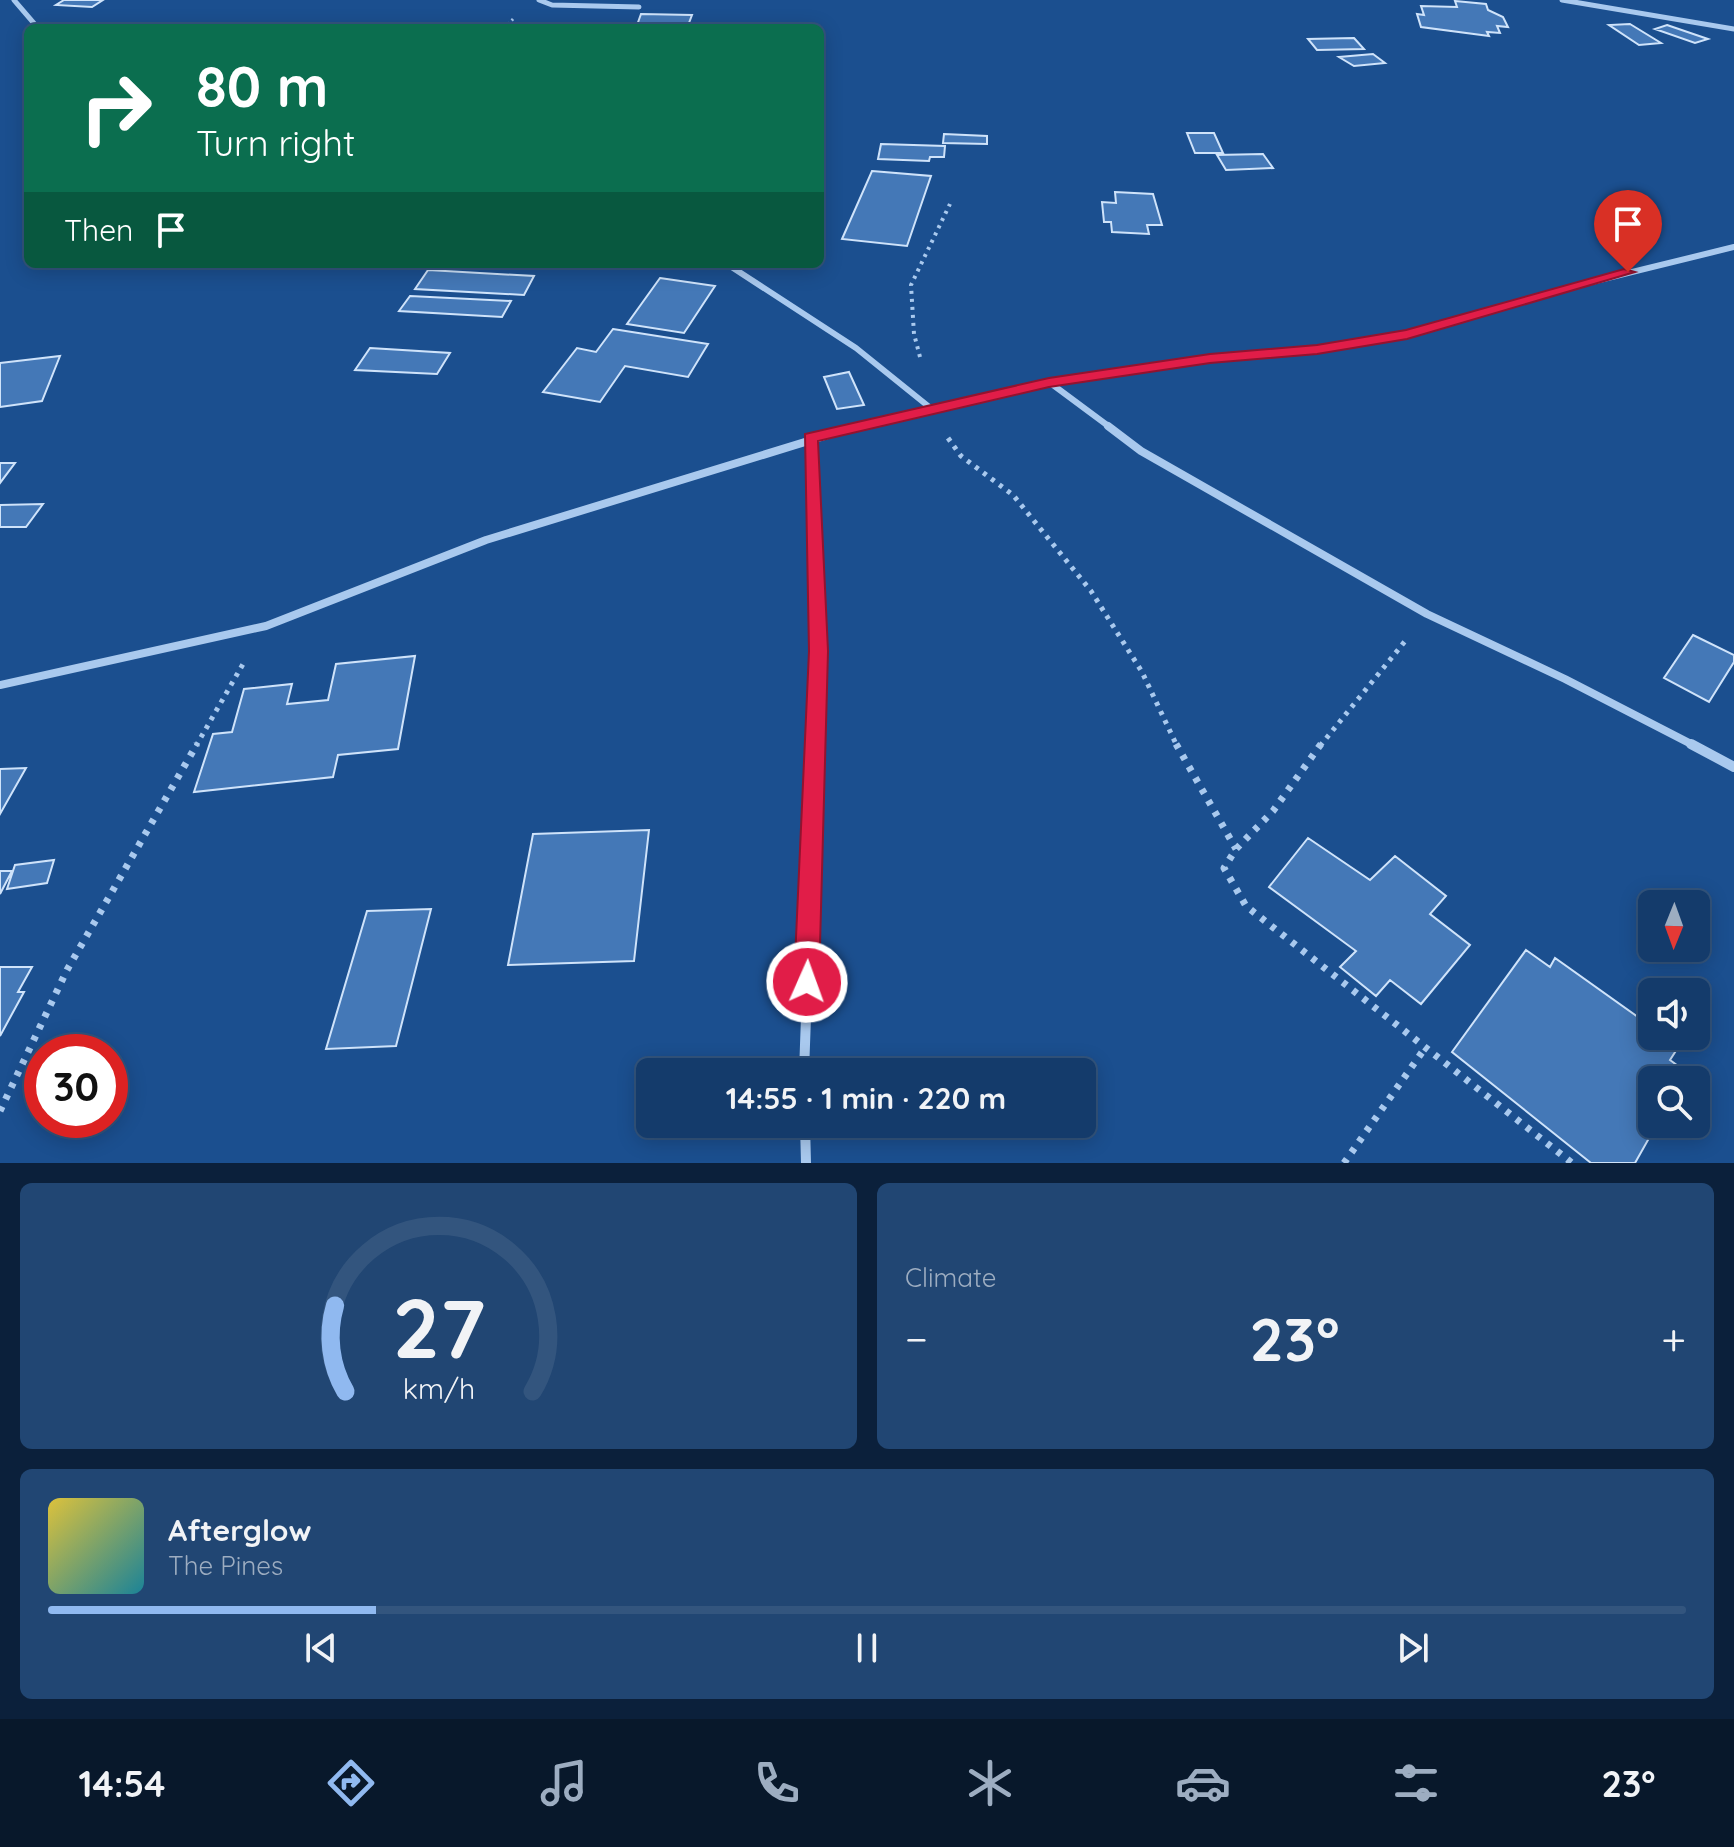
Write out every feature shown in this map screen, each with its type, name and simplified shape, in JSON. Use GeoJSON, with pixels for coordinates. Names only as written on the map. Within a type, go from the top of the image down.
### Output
{"type":"FeatureCollection","features":[{"type":"Feature","properties":{"kind":"street"},"geometry":{"type":"LineString","coordinates":[[14,0],[35,24]]}},
{"type":"Feature","properties":{"kind":"street"},"geometry":{"type":"LineString","coordinates":[[539,0],[552,5],[639,7]]}},
{"type":"Feature","properties":{"kind":"street"},"geometry":{"type":"LineString","coordinates":[[1562,0],[1734,29]]}},
{"type":"Feature","properties":{"kind":"street"},"geometry":{"type":"LineString","coordinates":[[0,685],[266,626],[486,540],[810,438],[1049,382],[1210,358],[1317,350],[1407,334],[1589,282],[1734,247]]}},
{"type":"Feature","properties":{"kind":"street"},"geometry":{"type":"LineString","coordinates":[[733,268],[856,348],[933,410]]}},
{"type":"Feature","properties":{"kind":"street"},"geometry":{"type":"LineString","coordinates":[[1049,382],[1141,451],[1427,614],[1565,679],[1734,767]]}},
{"type":"Feature","properties":{"kind":"street"},"geometry":{"type":"LineString","coordinates":[[804,1058],[819,651],[810,438]]}},
{"type":"Feature","properties":{"kind":"street"},"geometry":{"type":"LineString","coordinates":[[805,1138],[806,1163]]}},
{"type":"Feature","properties":{"kind":"path"},"geometry":{"type":"LineString","coordinates":[[950,204],[911,285],[914,334],[933,410],[961,456],[1013,495],[1091,591],[1142,672],[1181,755],[1236,849]]}},
{"type":"Feature","properties":{"kind":"path"},"geometry":{"type":"LineString","coordinates":[[1427,614],[1320,746],[1273,811],[1236,849],[1224,868],[1246,906],[1572,1163]]}},
{"type":"Feature","properties":{"kind":"path"},"geometry":{"type":"LineString","coordinates":[[0,1111],[67,970],[266,626]]}},
{"type":"Feature","properties":{"kind":"path"},"geometry":{"type":"LineString","coordinates":[[1344,1163],[1425,1048]]}},
{"type":"Feature","properties":{"kind":"building"},"geometry":{"type":"Polygon","coordinates":[[[64,0],[103,0],[92,7],[56,5],[64,0]]]}},
{"type":"Feature","properties":{"kind":"building"},"geometry":{"type":"Polygon","coordinates":[[[1455,1],[1486,4],[1488,10],[1503,17],[1508,27],[1497,26],[1500,33],[1487,32],[1489,36],[1421,27],[1417,14],[1424,15],[1421,6],[1457,7],[1455,1]]]}},
{"type":"Feature","properties":{"kind":"building"},"geometry":{"type":"Polygon","coordinates":[[[641,14],[692,15],[689,24],[637,24],[641,14]]]}},
{"type":"Feature","properties":{"kind":"building"},"geometry":{"type":"Polygon","coordinates":[[[1630,24],[1661,43],[1639,45],[1609,25],[1630,24]]]}},
{"type":"Feature","properties":{"kind":"building"},"geometry":{"type":"Polygon","coordinates":[[[1667,25],[1708,39],[1695,43],[1655,29],[1667,25]]]}},
{"type":"Feature","properties":{"kind":"building"},"geometry":{"type":"Polygon","coordinates":[[[1354,38],[1364,49],[1317,50],[1308,39],[1354,38]]]}},
{"type":"Feature","properties":{"kind":"building"},"geometry":{"type":"Polygon","coordinates":[[[1373,54],[1385,63],[1354,66],[1339,57],[1373,54]]]}},
{"type":"Feature","properties":{"kind":"building"},"geometry":{"type":"Polygon","coordinates":[[[1187,133],[1214,133],[1223,153],[1195,153],[1187,133]]]}},
{"type":"Feature","properties":{"kind":"building"},"geometry":{"type":"Polygon","coordinates":[[[944,134],[987,136],[987,144],[943,143],[944,134]]]}},
{"type":"Feature","properties":{"kind":"building"},"geometry":{"type":"Polygon","coordinates":[[[881,144],[945,146],[944,157],[930,157],[929,161],[878,159],[881,144]]]}},
{"type":"Feature","properties":{"kind":"building"},"geometry":{"type":"Polygon","coordinates":[[[1263,154],[1273,168],[1226,170],[1217,155],[1263,154]]]}},
{"type":"Feature","properties":{"kind":"building"},"geometry":{"type":"Polygon","coordinates":[[[872,171],[931,176],[907,246],[842,239],[872,171]]]}},
{"type":"Feature","properties":{"kind":"building"},"geometry":{"type":"Polygon","coordinates":[[[1115,192],[1153,194],[1162,225],[1147,225],[1149,234],[1112,232],[1111,222],[1104,222],[1102,202],[1116,203],[1115,192]]]}},
{"type":"Feature","properties":{"kind":"building"},"geometry":{"type":"Polygon","coordinates":[[[428,270],[534,276],[524,295],[415,289],[428,270]]]}},
{"type":"Feature","properties":{"kind":"building"},"geometry":{"type":"Polygon","coordinates":[[[660,278],[715,286],[684,333],[627,324],[660,278]]]}},
{"type":"Feature","properties":{"kind":"building"},"geometry":{"type":"Polygon","coordinates":[[[410,296],[511,301],[502,317],[399,311],[410,296]]]}},
{"type":"Feature","properties":{"kind":"building"},"geometry":{"type":"Polygon","coordinates":[[[613,329],[708,344],[688,377],[625,366],[600,402],[543,392],[577,348],[596,352],[613,329]]]}},
{"type":"Feature","properties":{"kind":"building"},"geometry":{"type":"Polygon","coordinates":[[[370,348],[450,353],[437,374],[355,370],[370,348]]]}},
{"type":"Feature","properties":{"kind":"building"},"geometry":{"type":"Polygon","coordinates":[[[60,356],[42,401],[0,407],[0,363],[60,356]]]}},
{"type":"Feature","properties":{"kind":"building"},"geometry":{"type":"Polygon","coordinates":[[[849,372],[864,405],[837,409],[824,377],[849,372]]]}},
{"type":"Feature","properties":{"kind":"building"},"geometry":{"type":"Polygon","coordinates":[[[0,463],[15,463],[0,483],[0,463]]]}},
{"type":"Feature","properties":{"kind":"building"},"geometry":{"type":"Polygon","coordinates":[[[43,504],[26,527],[0,527],[0,505],[43,504]]]}},
{"type":"Feature","properties":{"kind":"building"},"geometry":{"type":"Polygon","coordinates":[[[1693,635],[1734,655],[1734,662],[1709,702],[1664,678],[1693,635]]]}},
{"type":"Feature","properties":{"kind":"building"},"geometry":{"type":"Polygon","coordinates":[[[415,656],[398,749],[338,755],[333,777],[194,792],[213,734],[232,732],[244,689],[292,684],[287,704],[328,700],[336,664],[415,656]]]}},
{"type":"Feature","properties":{"kind":"building"},"geometry":{"type":"Polygon","coordinates":[[[26,768],[0,814],[0,769],[26,768]]]}},
{"type":"Feature","properties":{"kind":"building"},"geometry":{"type":"Polygon","coordinates":[[[649,830],[634,961],[508,965],[533,834],[649,830]]]}},
{"type":"Feature","properties":{"kind":"building"},"geometry":{"type":"Polygon","coordinates":[[[1308,838],[1370,880],[1395,856],[1446,896],[1430,914],[1470,945],[1421,1004],[1390,980],[1376,996],[1340,967],[1356,951],[1269,887],[1308,838]]]}},
{"type":"Feature","properties":{"kind":"building"},"geometry":{"type":"Polygon","coordinates":[[[54,860],[47,883],[7,889],[15,865],[54,860]]]}},
{"type":"Feature","properties":{"kind":"building"},"geometry":{"type":"Polygon","coordinates":[[[0,871],[12,871],[0,894],[0,871]]]}},
{"type":"Feature","properties":{"kind":"building"},"geometry":{"type":"Polygon","coordinates":[[[431,909],[396,1046],[326,1049],[367,911],[431,909]]]}},
{"type":"Feature","properties":{"kind":"building"},"geometry":{"type":"Polygon","coordinates":[[[1526,950],[1550,967],[1555,958],[1638,1017],[1638,1050],[1676,1050],[1670,1060],[1678,1066],[1638,1066],[1638,1138],[1649,1138],[1635,1163],[1591,1163],[1452,1052],[1526,950]]]}},
{"type":"Feature","properties":{"kind":"building"},"geometry":{"type":"Polygon","coordinates":[[[0,967],[32,967],[18,992],[24,992],[0,1036],[0,967]]]}},
{"type":"Feature","properties":{"kind":"route"},"geometry":{"type":"LineString","coordinates":[[807,982],[819,651],[810,438],[1049,382],[1210,358],[1317,350],[1407,334],[1628,272]]}}]}
